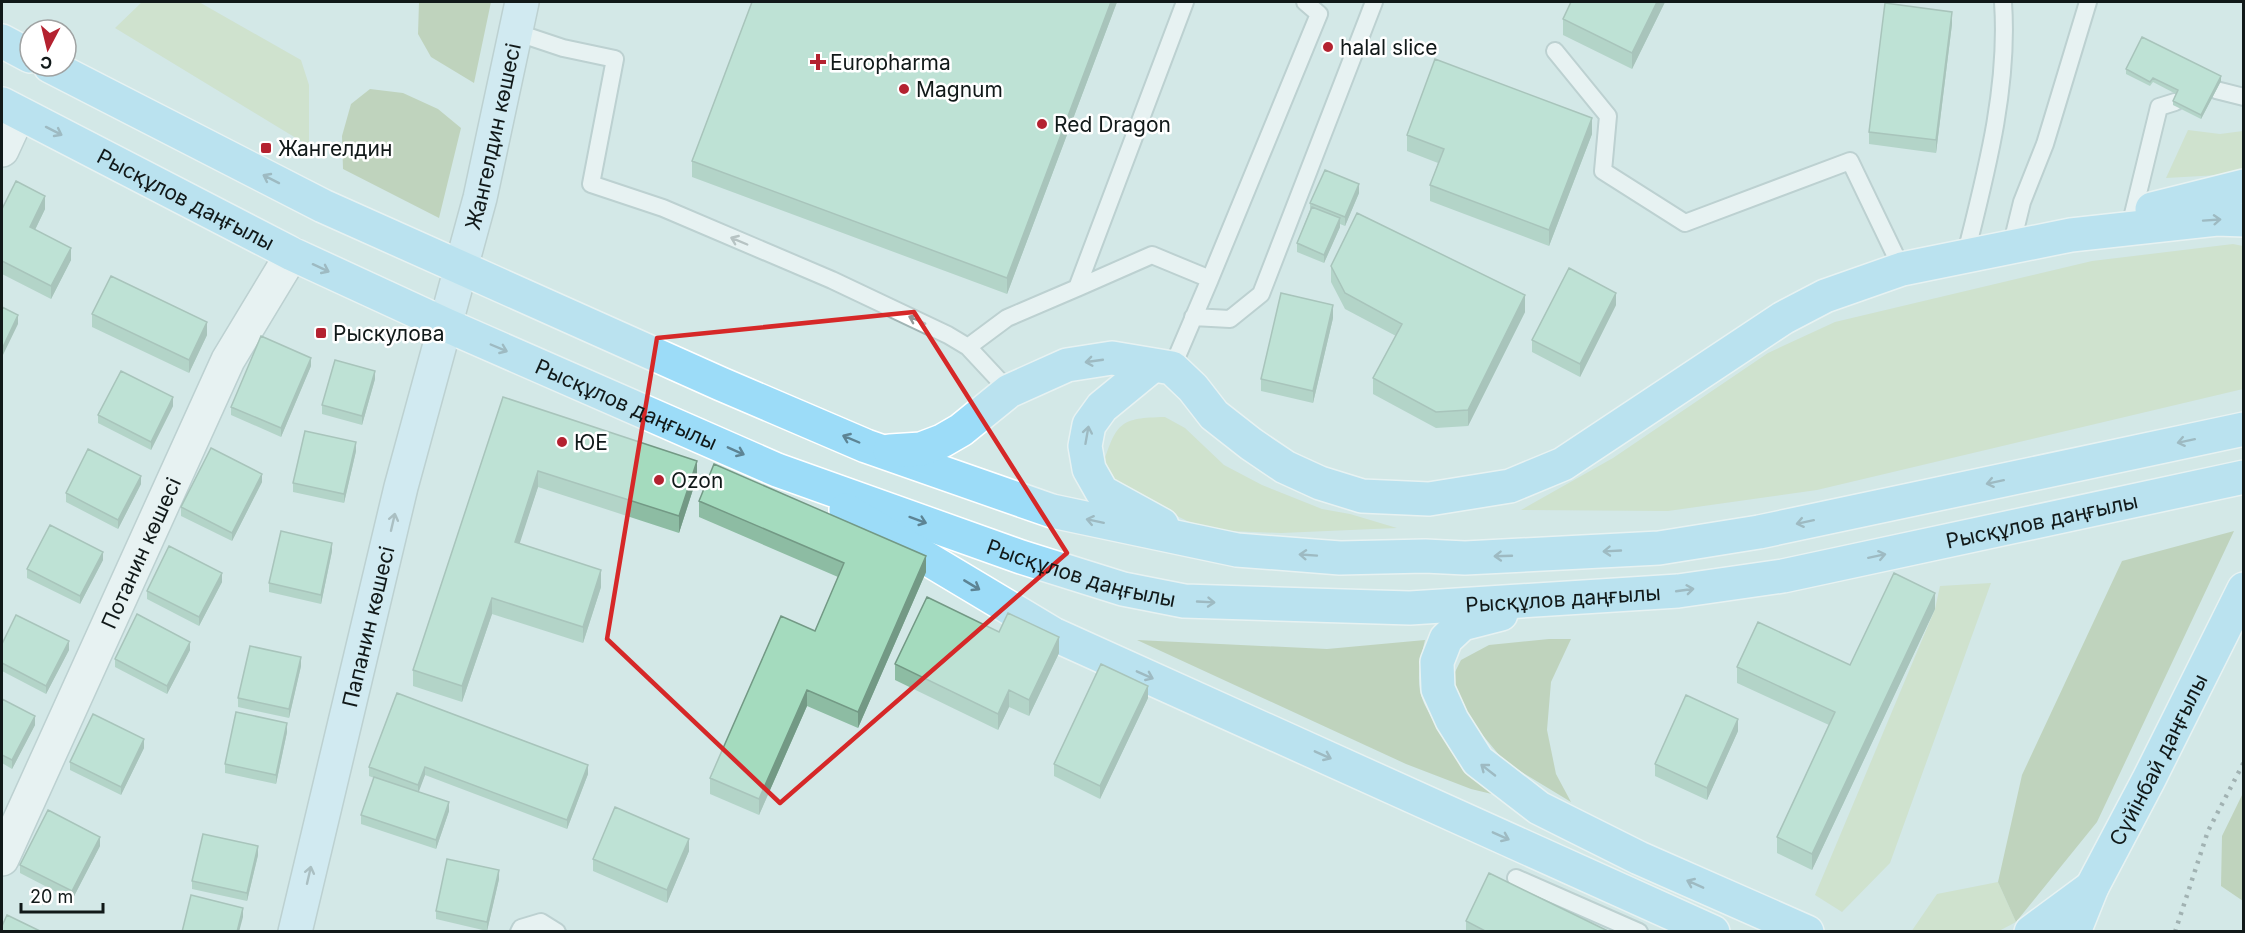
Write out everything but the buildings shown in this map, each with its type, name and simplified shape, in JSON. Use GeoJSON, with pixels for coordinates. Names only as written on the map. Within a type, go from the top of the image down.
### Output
{"type":"FeatureCollection","features":[{"type":"Feature","properties":{"kind":"main road","name":"Жангелдин көшесі"},"geometry":{"type":"LineString","coordinates":[[446,325],[480,198],[518,17]]}},
{"type":"Feature","properties":{"kind":"main road"},"geometry":{"type":"LineString","coordinates":[[2,41],[18,50]]}},
{"type":"Feature","properties":{"kind":"main road","name":"Рысқұлов даңғылы"},"geometry":{"type":"LineString","coordinates":[[73,78],[323,206],[721,384],[881,451],[1052,511],[1237,550],[1340,558],[1425,556],[1465,558],[1659,548],[1759,532],[2244,429]]}},
{"type":"Feature","properties":{"kind":"main road","name":"Рысқұлов даңғылы"},"geometry":{"type":"LineString","coordinates":[[10,108],[292,254],[446,325],[777,470],[1021,557],[1124,590],[1184,601],[1410,608],[1678,591],[1783,576],[2244,477]]}},
{"type":"Feature","properties":{"kind":"main road"},"geometry":{"type":"LineString","coordinates":[[2071,235],[2133,214],[2244,186]]}},
{"type":"Feature","properties":{"kind":"main road"},"geometry":{"type":"LineString","coordinates":[[881,451],[921,449],[942,441],[961,430],[1009,391],[1067,365],[1112,358],[1162,367],[1192,388],[1214,415],[1251,444],[1285,467],[1320,483],[1362,496],[1430,499],[1510,486],[1563,464],[1784,318],[1826,296],[1902,269],[2071,235],[2217,219],[2244,220]]}},
{"type":"Feature","properties":{"kind":"main road","name":"Папанин көшесі"},"geometry":{"type":"LineString","coordinates":[[295,932],[398,498],[446,325]]}},
{"type":"Feature","properties":{"kind":"main road"},"geometry":{"type":"LineString","coordinates":[[1162,367],[1102,407],[1089,425],[1085,446],[1089,469],[1102,492],[1192,542]]}},
{"type":"Feature","properties":{"kind":"main road"},"geometry":{"type":"LineString","coordinates":[[777,470],[1053,634],[1710,931],[1724,897]]}},
{"type":"Feature","properties":{"kind":"main road","name":"Сүйінбай даңғылы"},"geometry":{"type":"LineString","coordinates":[[2074,932],[2092,887],[2244,589]]}},
{"type":"Feature","properties":{"kind":"main road"},"geometry":{"type":"LineString","coordinates":[[1564,598],[1462,624],[1446,639],[1437,662],[1438,689],[1452,720],[1478,761],[1539,808],[1639,858],[1807,932]]}},
{"type":"Feature","properties":{"kind":"main road"},"geometry":{"type":"LineString","coordinates":[[2031,932],[2092,887]]}},
{"type":"Feature","properties":{"kind":"street"},"geometry":{"type":"LineString","coordinates":[[2,150],[10,108]]}},
{"type":"Feature","properties":{"kind":"street","name":"Потанин көшесі"},"geometry":{"type":"LineString","coordinates":[[2,859],[228,360],[292,254]]}},
{"type":"Feature","properties":{"kind":"lane"},"geometry":{"type":"LineString","coordinates":[[1077,288],[1185,2]]}},
{"type":"Feature","properties":{"kind":"lane"},"geometry":{"type":"LineString","coordinates":[[1162,367],[1193,317],[1210,279],[1319,14],[1305,2]]}},
{"type":"Feature","properties":{"kind":"lane"},"geometry":{"type":"LineString","coordinates":[[1193,317],[1230,318],[1261,294],[1374,2]]}},
{"type":"Feature","properties":{"kind":"lane"},"geometry":{"type":"LineString","coordinates":[[1965,256],[1986,171],[1998,108],[2006,37],[2003,2]]}},
{"type":"Feature","properties":{"kind":"lane"},"geometry":{"type":"LineString","coordinates":[[2011,247],[2022,202],[2045,144],[2088,2]]}},
{"type":"Feature","properties":{"kind":"lane"},"geometry":{"type":"LineString","coordinates":[[518,17],[563,48],[615,59],[591,183],[663,208],[832,280],[948,334],[968,347],[1009,391]]}},
{"type":"Feature","properties":{"kind":"lane"},"geometry":{"type":"LineString","coordinates":[[1555,51],[1608,116],[1603,171],[1685,223],[1850,161],[1902,269]]}},
{"type":"Feature","properties":{"kind":"lane"},"geometry":{"type":"LineString","coordinates":[[2216,90],[2244,97]]}},
{"type":"Feature","properties":{"kind":"lane"},"geometry":{"type":"LineString","coordinates":[[2133,214],[2159,107],[2175,102]]}},
{"type":"Feature","properties":{"kind":"lane"},"geometry":{"type":"LineString","coordinates":[[968,347],[1008,318],[1152,255],[1210,279]]}},
{"type":"Feature","properties":{"kind":"lane"},"geometry":{"type":"LineString","coordinates":[[1516,878],[1639,932]]}},
{"type":"Feature","properties":{"kind":"lane"},"geometry":{"type":"LineString","coordinates":[[519,932],[521,928],[541,921],[557,932]]}},
{"type":"Feature","properties":{"kind":"highlighted area"},"geometry":{"type":"Polygon","coordinates":[[[914,312],[1067,553],[780,803],[607,639],[657,338],[914,312]]]}},
{"type":"Feature","properties":{"kind":"green space"},"geometry":{"type":"Polygon","coordinates":[[[142,2],[199,2],[301,60],[309,85],[309,146],[115,28],[142,2]]]}},
{"type":"Feature","properties":{"kind":"green space"},"geometry":{"type":"Polygon","coordinates":[[[419,2],[491,2],[474,83],[431,57],[418,34],[419,2]]]}},
{"type":"Feature","properties":{"kind":"green space"},"geometry":{"type":"Polygon","coordinates":[[[370,89],[403,93],[438,109],[461,128],[439,218],[343,169],[342,136],[351,104],[370,89]]]}},
{"type":"Feature","properties":{"kind":"green space"},"geometry":{"type":"Polygon","coordinates":[[[2188,130],[2220,134],[2243,131],[2243,169],[2219,175],[2166,178],[2188,130]]]}},
{"type":"Feature","properties":{"kind":"green space"},"geometry":{"type":"Polygon","coordinates":[[[2233,244],[2243,246],[2243,389],[1817,490],[1668,511],[1521,510],[1613,458],[1768,353],[1835,322],[2092,261],[2233,244]]]}},
{"type":"Feature","properties":{"kind":"green space"},"geometry":{"type":"Polygon","coordinates":[[[1165,417],[1185,428],[1224,465],[1262,485],[1322,509],[1350,514],[1397,528],[1281,533],[1206,530],[1121,489],[1103,464],[1112,439],[1122,425],[1129,421],[1165,417]]]}},
{"type":"Feature","properties":{"kind":"green space"},"geometry":{"type":"Polygon","coordinates":[[[2234,531],[2097,822],[2016,922],[1998,882],[2022,775],[2122,561],[2234,531]]]}},
{"type":"Feature","properties":{"kind":"green space"},"geometry":{"type":"Polygon","coordinates":[[[1991,583],[1890,863],[1842,912],[1815,895],[1935,609],[1940,586],[1991,583]]]}},
{"type":"Feature","properties":{"kind":"green space"},"geometry":{"type":"Polygon","coordinates":[[[1571,639],[1551,682],[1547,730],[1556,774],[1571,802],[1505,762],[1465,714],[1450,682],[1461,660],[1489,645],[1571,639]]]}},
{"type":"Feature","properties":{"kind":"green space"},"geometry":{"type":"Polygon","coordinates":[[[1137,640],[1327,649],[1425,640],[1419,678],[1424,703],[1441,731],[1496,795],[1471,789],[1406,764],[1137,640]]]}},
{"type":"Feature","properties":{"kind":"green space"},"geometry":{"type":"Polygon","coordinates":[[[2243,793],[2243,901],[2221,886],[2222,836],[2243,793]]]}},
{"type":"Feature","properties":{"kind":"green space"},"geometry":{"type":"Polygon","coordinates":[[[1998,882],[2016,922],[1999,931],[1911,932],[1937,894],[1998,882]]]}},
{"type":"Feature","properties":{"kind":"railway"},"geometry":{"type":"LineString","coordinates":[[2175,932],[2208,831],[2244,762]]}},
{"type":"Feature","properties":{"kind":"place","name":"halal slice"},"geometry":{"type":"Point","coordinates":[1328,47]}},
{"type":"Feature","properties":{"kind":"place","name":"Europharma"},"geometry":{"type":"Point","coordinates":[818,62]}},
{"type":"Feature","properties":{"kind":"place","name":"Magnum"},"geometry":{"type":"Point","coordinates":[904,89]}},
{"type":"Feature","properties":{"kind":"place","name":"Red Dragon"},"geometry":{"type":"Point","coordinates":[1042,124]}},
{"type":"Feature","properties":{"kind":"place","name":"Жангелдин"},"geometry":{"type":"Point","coordinates":[266,148]}},
{"type":"Feature","properties":{"kind":"place","name":"Рыскулова"},"geometry":{"type":"Point","coordinates":[321,333]}},
{"type":"Feature","properties":{"kind":"place","name":"ЮЕ"},"geometry":{"type":"Point","coordinates":[562,442]}},
{"type":"Feature","properties":{"kind":"place","name":"Ozon"},"geometry":{"type":"Point","coordinates":[659,480]}}]}
